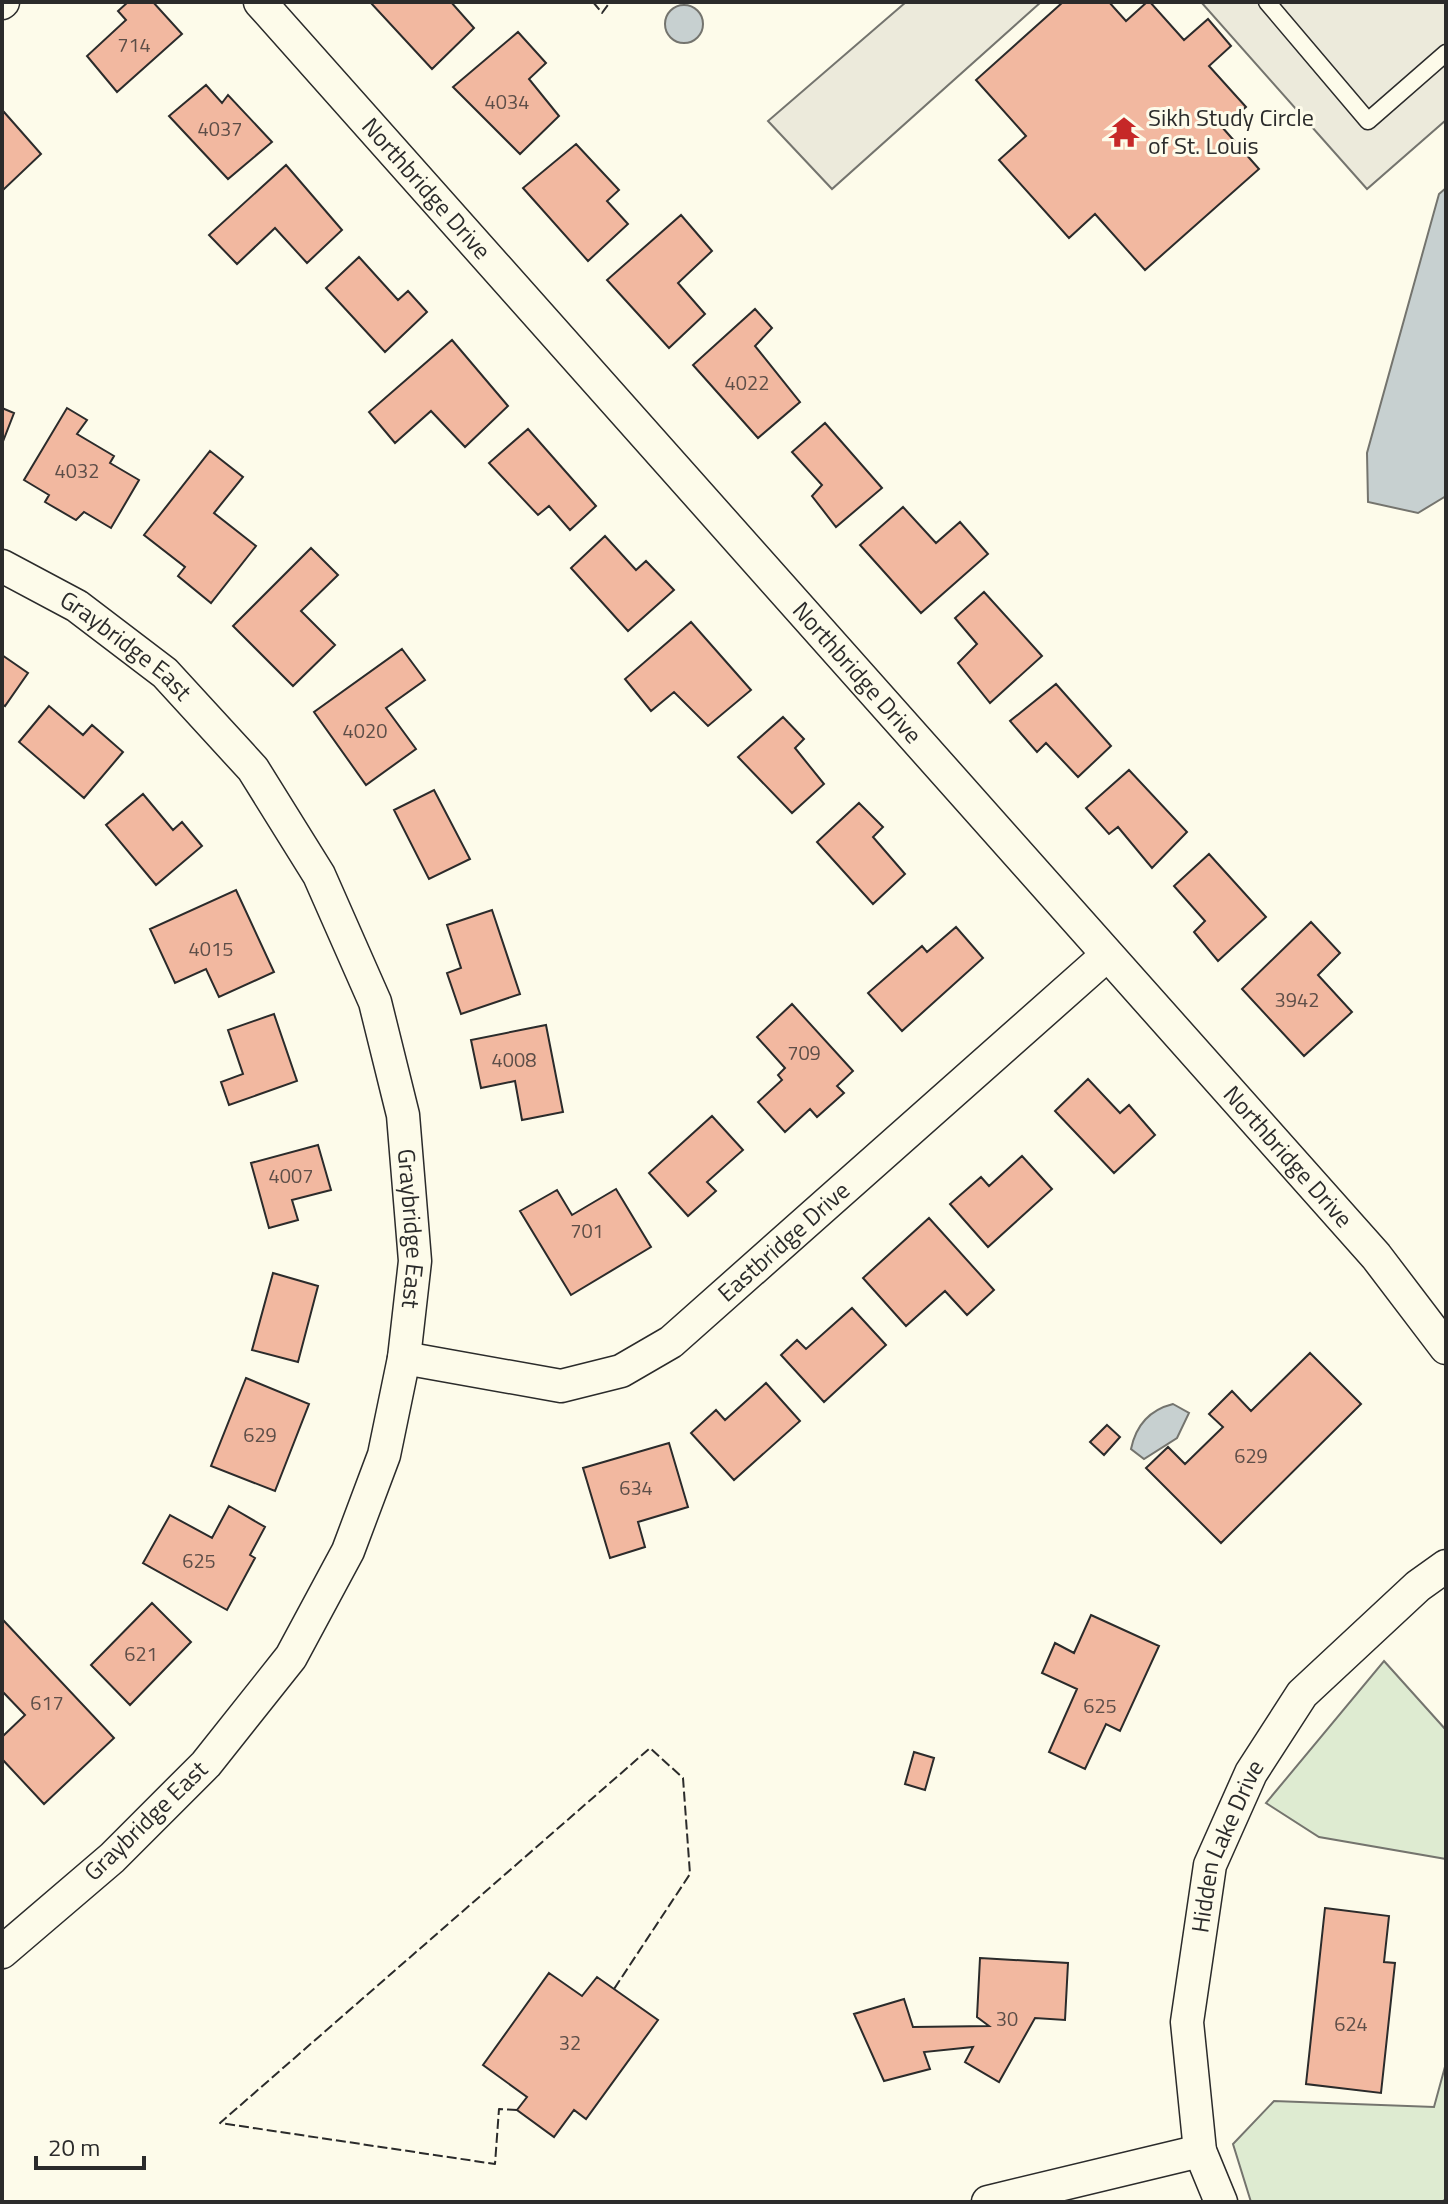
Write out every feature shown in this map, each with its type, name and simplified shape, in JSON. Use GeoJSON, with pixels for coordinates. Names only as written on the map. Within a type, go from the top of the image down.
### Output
{"type":"FeatureCollection","features":[{"type":"Feature","properties":{"kind":"street","name":"Northbridge Drive"},"geometry":{"type":"LineString","coordinates":[[260,2],[1376,1256],[1446,1348]]}},
{"type":"Feature","properties":{"kind":"street","name":"Graybridge East"},"geometry":{"type":"LineString","coordinates":[[2,566],[77,606],[165,673],[253,769],[319,875],[375,1002],[403,1115],[415,1261],[404,1358],[384,1455],[348,1551],[291,1657],[206,1764],[112,1858],[2,1952]]}},
{"type":"Feature","properties":{"kind":"street","name":"Eastbridge Drive"},"geometry":{"type":"LineString","coordinates":[[404,1358],[561,1386],[621,1371],[671,1342],[1106,956]]}},
{"type":"Feature","properties":{"kind":"street","name":"Hidden Lake Drive"},"geometry":{"type":"LineString","coordinates":[[1221,2202],[1200,2151],[1187,2022],[1210,1865],[1251,1773],[1302,1694],[1418,1586],[1446,1566]]}},
{"type":"Feature","properties":{"kind":"street"},"geometry":{"type":"LineString","coordinates":[[988,2202],[1200,2151]]}},
{"type":"Feature","properties":{"kind":"lane"},"geometry":{"type":"LineString","coordinates":[[1267,2],[1368,121],[1446,53]]}},
{"type":"Feature","properties":{"kind":"green space"},"geometry":{"type":"Polygon","coordinates":[[[1384,1661],[1446,1730],[1446,1859],[1319,1837],[1266,1803],[1384,1661]]]}},
{"type":"Feature","properties":{"kind":"green space"},"geometry":{"type":"Polygon","coordinates":[[[1446,2063],[1446,2199],[1441,2202],[1251,2202],[1233,2144],[1274,2101],[1434,2107],[1446,2063]]]}},
{"type":"Feature","properties":{"kind":"shaded area"},"geometry":{"type":"Polygon","coordinates":[[[906,2],[1041,2],[832,189],[768,121],[906,2]]]}},
{"type":"Feature","properties":{"kind":"shaded area"},"geometry":{"type":"Polygon","coordinates":[[[1201,2],[1446,2],[1446,120],[1367,189],[1201,2]]]}},
{"type":"Feature","properties":{"kind":"shaded area"},"geometry":{"type":"Polygon","coordinates":[[[684,5],[698,10],[703,24],[698,38],[684,43],[670,38],[665,24],[670,10],[684,5]]]}},
{"type":"Feature","properties":{"kind":"shaded area"},"geometry":{"type":"Polygon","coordinates":[[[1446,188],[1446,496],[1418,513],[1368,502],[1367,453],[1439,194],[1446,188]]]}},
{"type":"Feature","properties":{"kind":"shaded area"},"geometry":{"type":"Polygon","coordinates":[[[1173,1404],[1189,1413],[1177,1438],[1144,1459],[1131,1449],[1136,1433],[1150,1415],[1173,1404]]]}},
{"type":"Feature","properties":{"kind":"building"},"geometry":{"type":"Polygon","coordinates":[[[128,2],[153,2],[182,34],[117,92],[87,56],[126,20],[118,11],[128,2]]]}},
{"type":"Feature","properties":{"kind":"building"},"geometry":{"type":"Polygon","coordinates":[[[370,2],[451,2],[474,28],[432,69],[370,2]]]}},
{"type":"Feature","properties":{"kind":"building","name":"Sikh Study Circle of St. Louis"},"geometry":{"type":"Polygon","coordinates":[[[1063,2],[1109,2],[1126,21],[1150,2],[1184,40],[1208,19],[1231,46],[1209,66],[1246,107],[1222,127],[1259,169],[1145,270],[1095,214],[1069,238],[999,160],[1026,136],[976,80],[1063,2]]]}},
{"type":"Feature","properties":{"kind":"building"},"geometry":{"type":"Polygon","coordinates":[[[518,32],[546,63],[529,79],[559,116],[520,154],[453,87],[518,32]]]}},
{"type":"Feature","properties":{"kind":"building"},"geometry":{"type":"Polygon","coordinates":[[[206,85],[222,103],[228,95],[272,142],[228,179],[169,116],[206,85]]]}},
{"type":"Feature","properties":{"kind":"building"},"geometry":{"type":"Polygon","coordinates":[[[4,112],[41,154],[2,191],[2,114],[4,112]]]}},
{"type":"Feature","properties":{"kind":"building"},"geometry":{"type":"Polygon","coordinates":[[[576,144],[619,190],[607,201],[628,224],[588,261],[523,188],[576,144]]]}},
{"type":"Feature","properties":{"kind":"building"},"geometry":{"type":"Polygon","coordinates":[[[286,165],[342,230],[307,263],[275,228],[237,264],[209,235],[286,165]]]}},
{"type":"Feature","properties":{"kind":"building"},"geometry":{"type":"Polygon","coordinates":[[[681,215],[712,251],[678,283],[705,314],[669,348],[607,280],[681,215]]]}},
{"type":"Feature","properties":{"kind":"building"},"geometry":{"type":"Polygon","coordinates":[[[359,257],[398,300],[408,291],[427,312],[385,352],[326,288],[359,257]]]}},
{"type":"Feature","properties":{"kind":"building"},"geometry":{"type":"Polygon","coordinates":[[[755,309],[772,328],[755,346],[800,402],[758,438],[693,365],[755,309]]]}},
{"type":"Feature","properties":{"kind":"building"},"geometry":{"type":"Polygon","coordinates":[[[452,340],[508,406],[465,447],[431,411],[395,443],[369,412],[452,340]]]}},
{"type":"Feature","properties":{"kind":"building"},"geometry":{"type":"Polygon","coordinates":[[[2,408],[14,413],[2,444],[2,408]]]}},
{"type":"Feature","properties":{"kind":"building"},"geometry":{"type":"Polygon","coordinates":[[[67,408],[87,420],[77,434],[114,456],[110,463],[139,480],[111,528],[84,512],[76,520],[45,502],[49,495],[24,480],[67,408]]]}},
{"type":"Feature","properties":{"kind":"building"},"geometry":{"type":"Polygon","coordinates":[[[825,423],[882,488],[836,527],[812,496],[822,485],[792,452],[825,423]]]}},
{"type":"Feature","properties":{"kind":"building"},"geometry":{"type":"Polygon","coordinates":[[[528,429],[596,506],[570,530],[549,506],[538,515],[489,463],[528,429]]]}},
{"type":"Feature","properties":{"kind":"building"},"geometry":{"type":"Polygon","coordinates":[[[210,451],[243,477],[214,513],[256,546],[211,603],[178,576],[185,567],[144,535],[210,451]]]}},
{"type":"Feature","properties":{"kind":"building"},"geometry":{"type":"Polygon","coordinates":[[[903,507],[936,543],[960,522],[988,554],[921,613],[860,545],[903,507]]]}},
{"type":"Feature","properties":{"kind":"building"},"geometry":{"type":"Polygon","coordinates":[[[605,536],[636,570],[646,561],[674,590],[628,631],[571,568],[605,536]]]}},
{"type":"Feature","properties":{"kind":"building"},"geometry":{"type":"Polygon","coordinates":[[[311,548],[338,575],[301,611],[335,645],[293,686],[233,626],[311,548]]]}},
{"type":"Feature","properties":{"kind":"building"},"geometry":{"type":"Polygon","coordinates":[[[984,592],[1042,656],[990,703],[958,663],[977,644],[955,618],[984,592]]]}},
{"type":"Feature","properties":{"kind":"building"},"geometry":{"type":"Polygon","coordinates":[[[691,622],[751,690],[708,726],[674,692],[651,711],[625,679],[691,622]]]}},
{"type":"Feature","properties":{"kind":"building"},"geometry":{"type":"Polygon","coordinates":[[[402,649],[425,680],[386,708],[416,749],[366,785],[314,712],[402,649]]]}},
{"type":"Feature","properties":{"kind":"building"},"geometry":{"type":"Polygon","coordinates":[[[2,655],[28,673],[5,706],[2,704],[2,655]]]}},
{"type":"Feature","properties":{"kind":"building"},"geometry":{"type":"Polygon","coordinates":[[[1056,684],[1111,746],[1078,777],[1046,743],[1037,752],[1010,721],[1056,684]]]}},
{"type":"Feature","properties":{"kind":"building"},"geometry":{"type":"Polygon","coordinates":[[[49,706],[83,735],[92,725],[123,752],[84,798],[19,742],[49,706]]]}},
{"type":"Feature","properties":{"kind":"building"},"geometry":{"type":"Polygon","coordinates":[[[783,717],[804,739],[795,748],[824,784],[792,813],[738,757],[783,717]]]}},
{"type":"Feature","properties":{"kind":"building"},"geometry":{"type":"Polygon","coordinates":[[[1129,770],[1187,832],[1152,868],[1118,827],[1109,834],[1086,808],[1129,770]]]}},
{"type":"Feature","properties":{"kind":"building"},"geometry":{"type":"Polygon","coordinates":[[[434,790],[470,859],[429,879],[394,810],[434,790]]]}},
{"type":"Feature","properties":{"kind":"building"},"geometry":{"type":"Polygon","coordinates":[[[143,794],[173,830],[182,822],[202,846],[156,885],[106,825],[143,794]]]}},
{"type":"Feature","properties":{"kind":"building"},"geometry":{"type":"Polygon","coordinates":[[[859,803],[883,827],[873,837],[905,874],[873,904],[817,842],[859,803]]]}},
{"type":"Feature","properties":{"kind":"building"},"geometry":{"type":"Polygon","coordinates":[[[1209,854],[1266,917],[1218,961],[1194,932],[1205,921],[1174,886],[1209,854]]]}},
{"type":"Feature","properties":{"kind":"building"},"geometry":{"type":"Polygon","coordinates":[[[236,890],[274,972],[219,997],[206,969],[175,983],[150,929],[236,890]]]}},
{"type":"Feature","properties":{"kind":"building"},"geometry":{"type":"Polygon","coordinates":[[[492,910],[520,994],[461,1014],[447,973],[461,968],[447,925],[492,910]]]}},
{"type":"Feature","properties":{"kind":"building"},"geometry":{"type":"Polygon","coordinates":[[[1311,922],[1340,953],[1318,975],[1352,1012],[1304,1056],[1242,989],[1311,922]]]}},
{"type":"Feature","properties":{"kind":"building"},"geometry":{"type":"Polygon","coordinates":[[[956,927],[983,958],[902,1031],[868,993],[922,946],[927,952],[956,927]]]}},
{"type":"Feature","properties":{"kind":"building"},"geometry":{"type":"Polygon","coordinates":[[[792,1004],[853,1071],[837,1086],[844,1093],[817,1117],[810,1109],[785,1132],[758,1102],[782,1080],[778,1075],[785,1068],[757,1037],[792,1004]]]}},
{"type":"Feature","properties":{"kind":"building"},"geometry":{"type":"Polygon","coordinates":[[[274,1014],[297,1081],[229,1105],[221,1082],[243,1074],[228,1030],[274,1014]]]}},
{"type":"Feature","properties":{"kind":"building"},"geometry":{"type":"Polygon","coordinates":[[[546,1025],[563,1112],[522,1120],[515,1081],[481,1088],[471,1040],[546,1025]]]}},
{"type":"Feature","properties":{"kind":"building"},"geometry":{"type":"Polygon","coordinates":[[[1088,1079],[1120,1113],[1129,1105],[1155,1135],[1114,1173],[1055,1111],[1088,1079]]]}},
{"type":"Feature","properties":{"kind":"building"},"geometry":{"type":"Polygon","coordinates":[[[712,1116],[743,1150],[707,1182],[716,1191],[688,1216],[649,1173],[712,1116]]]}},
{"type":"Feature","properties":{"kind":"building"},"geometry":{"type":"Polygon","coordinates":[[[318,1145],[331,1190],[292,1200],[298,1220],[269,1228],[251,1163],[318,1145]]]}},
{"type":"Feature","properties":{"kind":"building"},"geometry":{"type":"Polygon","coordinates":[[[1022,1156],[1052,1189],[988,1247],[950,1204],[981,1177],[989,1186],[1022,1156]]]}},
{"type":"Feature","properties":{"kind":"building"},"geometry":{"type":"Polygon","coordinates":[[[616,1189],[651,1247],[571,1295],[520,1211],[557,1190],[572,1215],[616,1189]]]}},
{"type":"Feature","properties":{"kind":"building"},"geometry":{"type":"Polygon","coordinates":[[[929,1218],[994,1290],[967,1315],[945,1291],[906,1326],[863,1278],[929,1218]]]}},
{"type":"Feature","properties":{"kind":"building"},"geometry":{"type":"Polygon","coordinates":[[[273,1273],[318,1286],[298,1362],[252,1350],[273,1273]]]}},
{"type":"Feature","properties":{"kind":"building"},"geometry":{"type":"Polygon","coordinates":[[[852,1308],[886,1345],[824,1402],[781,1355],[797,1340],[806,1349],[852,1308]]]}},
{"type":"Feature","properties":{"kind":"building"},"geometry":{"type":"Polygon","coordinates":[[[1310,1353],[1361,1404],[1221,1543],[1146,1468],[1168,1447],[1185,1464],[1223,1427],[1209,1414],[1232,1391],[1251,1411],[1310,1353]]]}},
{"type":"Feature","properties":{"kind":"building"},"geometry":{"type":"Polygon","coordinates":[[[246,1378],[309,1404],[275,1491],[211,1466],[246,1378]]]}},
{"type":"Feature","properties":{"kind":"building"},"geometry":{"type":"Polygon","coordinates":[[[766,1383],[800,1421],[734,1480],[691,1433],[716,1410],[725,1420],[766,1383]]]}},
{"type":"Feature","properties":{"kind":"building"},"geometry":{"type":"Polygon","coordinates":[[[1107,1425],[1120,1437],[1104,1455],[1090,1442],[1107,1425]]]}},
{"type":"Feature","properties":{"kind":"building"},"geometry":{"type":"Polygon","coordinates":[[[669,1443],[688,1507],[638,1522],[645,1547],[610,1558],[583,1468],[669,1443]]]}},
{"type":"Feature","properties":{"kind":"building"},"geometry":{"type":"Polygon","coordinates":[[[229,1506],[265,1527],[250,1555],[255,1558],[227,1610],[143,1563],[170,1515],[212,1538],[229,1506]]]}},
{"type":"Feature","properties":{"kind":"building"},"geometry":{"type":"Polygon","coordinates":[[[152,1603],[191,1642],[130,1705],[91,1665],[152,1603]]]}},
{"type":"Feature","properties":{"kind":"building"},"geometry":{"type":"Polygon","coordinates":[[[1091,1615],[1159,1646],[1120,1731],[1106,1724],[1085,1769],[1049,1752],[1077,1689],[1042,1673],[1055,1643],[1074,1653],[1091,1615]]]}},
{"type":"Feature","properties":{"kind":"building"},"geometry":{"type":"Polygon","coordinates":[[[4,1621],[114,1738],[44,1804],[2,1759],[2,1737],[25,1715],[2,1691],[4,1621]]]}},
{"type":"Feature","properties":{"kind":"building"},"geometry":{"type":"Polygon","coordinates":[[[914,1752],[934,1758],[925,1790],[905,1784],[914,1752]]]}},
{"type":"Feature","properties":{"kind":"building"},"geometry":{"type":"Polygon","coordinates":[[[1325,1908],[1389,1916],[1384,1962],[1395,1963],[1381,2093],[1306,2084],[1325,1908]]]}},
{"type":"Feature","properties":{"kind":"building"},"geometry":{"type":"Polygon","coordinates":[[[980,1958],[1068,1963],[1065,2020],[1035,2018],[999,2082],[965,2062],[973,2047],[924,2052],[930,2069],[884,2081],[854,2014],[904,1999],[913,2027],[989,2026],[977,2017],[980,1958]]]}},
{"type":"Feature","properties":{"kind":"building"},"geometry":{"type":"Polygon","coordinates":[[[549,1973],[582,1996],[597,1977],[658,2020],[586,2119],[574,2110],[554,2137],[517,2110],[527,2097],[483,2065],[549,1973]]]}},
{"type":"Feature","properties":{"kind":"fence"},"geometry":{"type":"LineString","coordinates":[[593,2],[602,13],[610,2]]}},
{"type":"Feature","properties":{"kind":"fence"},"geometry":{"type":"LineString","coordinates":[[517,2110],[499,2109],[495,2164],[220,2123],[650,1748],[683,1778],[690,1874],[614,1989]]}},
{"type":"Feature","properties":{"kind":"place","name":"Sikh Study Circle of St. Louis"},"geometry":{"type":"Point","coordinates":[1124,132]}}]}
